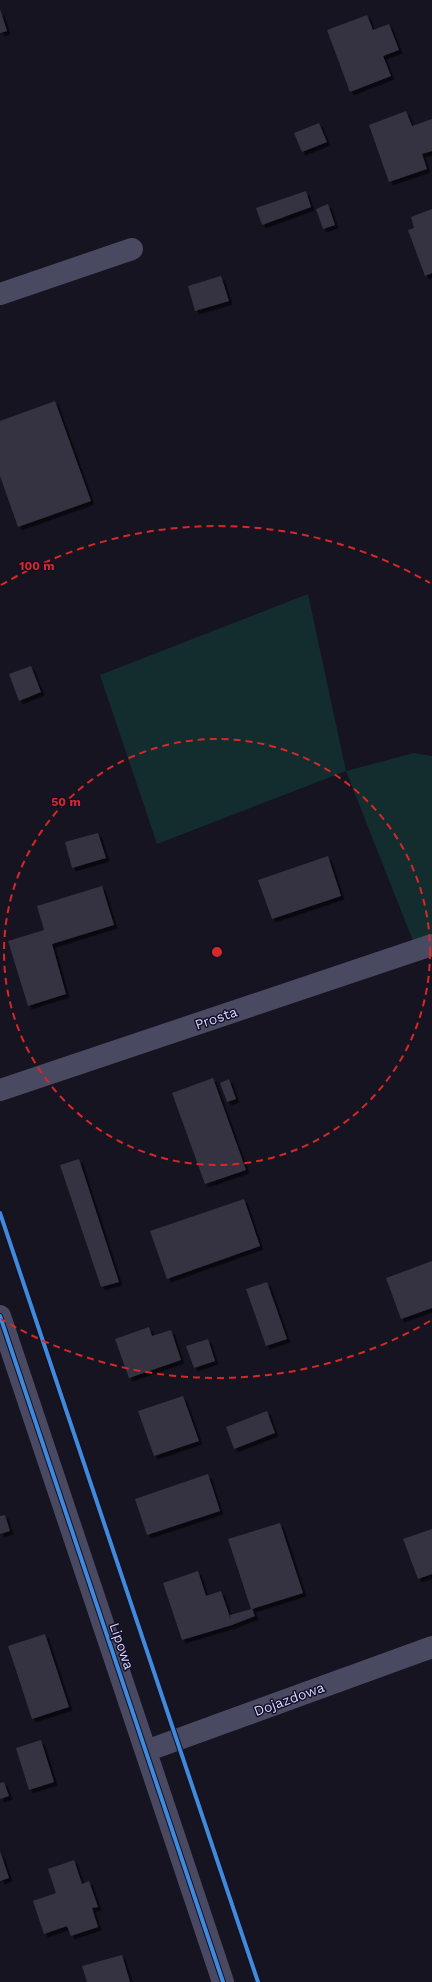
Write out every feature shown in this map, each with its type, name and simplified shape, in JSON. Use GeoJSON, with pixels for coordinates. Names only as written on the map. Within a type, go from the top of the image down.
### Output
{"type":"FeatureCollection","features":[{"type":"Feature","properties":{"kind":"street"},"geometry":{"type":"LineString","coordinates":[[0,294],[132,249]]}},
{"type":"Feature","properties":{"kind":"street","name":"Prosta"},"geometry":{"type":"LineString","coordinates":[[0,1090],[432,945]]}},
{"type":"Feature","properties":{"kind":"street","name":"Lipowa"},"geometry":{"type":"LineString","coordinates":[[0,1316],[223,1982]]}},
{"type":"Feature","properties":{"kind":"street","name":"Dojazdowa"},"geometry":{"type":"LineString","coordinates":[[146,1751],[432,1647]]}},
{"type":"Feature","properties":{"kind":"green space"},"geometry":{"type":"Polygon","coordinates":[[[308,594],[346,771],[157,844],[100,675],[308,594]]]}},
{"type":"Feature","properties":{"kind":"green space"},"geometry":{"type":"Polygon","coordinates":[[[414,753],[432,756],[432,945],[417,951],[346,771],[414,753]]]}},
{"type":"Feature","properties":{"kind":"building"},"geometry":{"type":"Polygon","coordinates":[[[0,9],[7,31],[0,33],[0,9]]]}},
{"type":"Feature","properties":{"kind":"building"},"geometry":{"type":"Polygon","coordinates":[[[367,15],[373,30],[389,24],[399,50],[383,56],[391,76],[350,92],[327,30],[367,15]]]}},
{"type":"Feature","properties":{"kind":"building"},"geometry":{"type":"Polygon","coordinates":[[[406,111],[412,126],[432,119],[432,151],[422,154],[427,169],[389,182],[369,125],[406,111]]]}},
{"type":"Feature","properties":{"kind":"building"},"geometry":{"type":"Polygon","coordinates":[[[319,123],[327,142],[302,152],[294,133],[319,123]]]}},
{"type":"Feature","properties":{"kind":"building"},"geometry":{"type":"Polygon","coordinates":[[[306,191],[311,207],[262,225],[256,208],[306,191]]]}},
{"type":"Feature","properties":{"kind":"building"},"geometry":{"type":"Polygon","coordinates":[[[328,204],[335,225],[323,229],[316,209],[328,204]]]}},
{"type":"Feature","properties":{"kind":"building"},"geometry":{"type":"Polygon","coordinates":[[[432,209],[432,273],[425,276],[408,230],[414,228],[411,217],[432,209]]]}},
{"type":"Feature","properties":{"kind":"building"},"geometry":{"type":"Polygon","coordinates":[[[221,276],[229,301],[195,311],[188,286],[221,276]]]}},
{"type":"Feature","properties":{"kind":"building"},"geometry":{"type":"Polygon","coordinates":[[[55,401],[91,501],[18,527],[0,476],[0,421],[55,401]]]}},
{"type":"Feature","properties":{"kind":"building"},"geometry":{"type":"Polygon","coordinates":[[[31,666],[41,692],[19,701],[9,674],[31,666]]]}},
{"type":"Feature","properties":{"kind":"building"},"geometry":{"type":"Polygon","coordinates":[[[98,833],[106,858],[72,868],[65,842],[98,833]]]}},
{"type":"Feature","properties":{"kind":"building"},"geometry":{"type":"Polygon","coordinates":[[[328,856],[341,896],[272,919],[258,880],[328,856]]]}},
{"type":"Feature","properties":{"kind":"building"},"geometry":{"type":"Polygon","coordinates":[[[102,886],[114,925],[52,944],[66,994],[28,1006],[8,941],[44,930],[37,906],[102,886]]]}},
{"type":"Feature","properties":{"kind":"building"},"geometry":{"type":"Polygon","coordinates":[[[213,1078],[246,1170],[205,1184],[172,1093],[213,1078]]]}},
{"type":"Feature","properties":{"kind":"building"},"geometry":{"type":"Polygon","coordinates":[[[229,1079],[236,1099],[227,1102],[220,1083],[229,1079]]]}},
{"type":"Feature","properties":{"kind":"building"},"geometry":{"type":"Polygon","coordinates":[[[79,1159],[119,1282],[101,1287],[60,1165],[79,1159]]]}},
{"type":"Feature","properties":{"kind":"building"},"geometry":{"type":"Polygon","coordinates":[[[244,1199],[260,1246],[167,1279],[150,1231],[244,1199]]]}},
{"type":"Feature","properties":{"kind":"building"},"geometry":{"type":"Polygon","coordinates":[[[432,1261],[432,1308],[401,1319],[386,1278],[432,1261]]]}},
{"type":"Feature","properties":{"kind":"building"},"geometry":{"type":"Polygon","coordinates":[[[267,1282],[287,1339],[266,1346],[246,1289],[267,1282]]]}},
{"type":"Feature","properties":{"kind":"building"},"geometry":{"type":"Polygon","coordinates":[[[149,1327],[152,1336],[171,1330],[181,1360],[129,1378],[115,1339],[149,1327]]]}},
{"type":"Feature","properties":{"kind":"building"},"geometry":{"type":"Polygon","coordinates":[[[208,1339],[215,1361],[194,1368],[186,1346],[208,1339]]]}},
{"type":"Feature","properties":{"kind":"building"},"geometry":{"type":"Polygon","coordinates":[[[183,1396],[199,1441],[154,1456],[138,1411],[183,1396]]]}},
{"type":"Feature","properties":{"kind":"building"},"geometry":{"type":"Polygon","coordinates":[[[267,1411],[275,1433],[234,1449],[226,1427],[267,1411]]]}},
{"type":"Feature","properties":{"kind":"building"},"geometry":{"type":"Polygon","coordinates":[[[208,1474],[220,1511],[147,1535],[135,1499],[208,1474]]]}},
{"type":"Feature","properties":{"kind":"building"},"geometry":{"type":"Polygon","coordinates":[[[5,1515],[10,1531],[0,1534],[0,1516],[5,1515]]]}},
{"type":"Feature","properties":{"kind":"building"},"geometry":{"type":"Polygon","coordinates":[[[280,1523],[303,1593],[252,1609],[255,1616],[232,1625],[182,1640],[163,1583],[198,1571],[206,1596],[221,1591],[231,1620],[230,1615],[251,1609],[228,1539],[280,1523]]]}},
{"type":"Feature","properties":{"kind":"building"},"geometry":{"type":"Polygon","coordinates":[[[432,1529],[432,1574],[418,1579],[403,1539],[432,1529]]]}},
{"type":"Feature","properties":{"kind":"building"},"geometry":{"type":"Polygon","coordinates":[[[45,1634],[69,1707],[32,1719],[8,1646],[45,1634]]]}},
{"type":"Feature","properties":{"kind":"building"},"geometry":{"type":"Polygon","coordinates":[[[41,1740],[54,1782],[29,1790],[16,1748],[41,1740]]]}},
{"type":"Feature","properties":{"kind":"building"},"geometry":{"type":"Polygon","coordinates":[[[4,1782],[9,1796],[0,1799],[0,1783],[4,1782]]]}},
{"type":"Feature","properties":{"kind":"building"},"geometry":{"type":"Polygon","coordinates":[[[0,1851],[9,1878],[0,1881],[0,1851]]]}},
{"type":"Feature","properties":{"kind":"building"},"geometry":{"type":"Polygon","coordinates":[[[74,1860],[82,1884],[89,1881],[98,1907],[92,1908],[98,1927],[71,1936],[67,1926],[44,1934],[33,1901],[56,1893],[48,1869],[74,1860]]]}},
{"type":"Feature","properties":{"kind":"building"},"geometry":{"type":"Polygon","coordinates":[[[122,1955],[130,1982],[87,1982],[82,1966],[122,1955]]]}},
{"type":"Feature","properties":{"kind":"cycle path"},"geometry":{"type":"LineString","coordinates":[[0,1213],[258,1982]]}},
{"type":"Feature","properties":{"kind":"cycle path"},"geometry":{"type":"LineString","coordinates":[[0,1316],[223,1982]]}}]}
